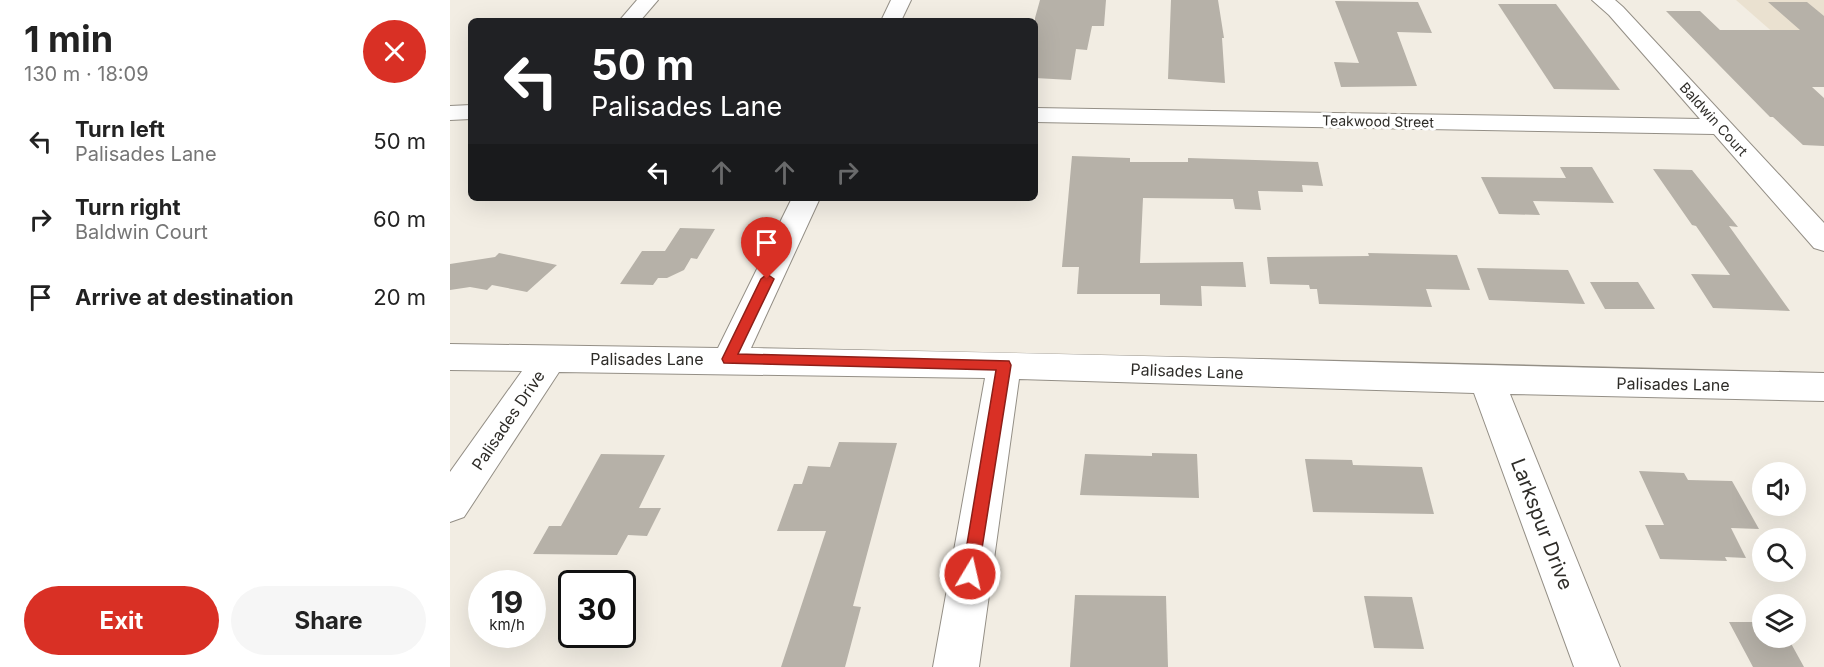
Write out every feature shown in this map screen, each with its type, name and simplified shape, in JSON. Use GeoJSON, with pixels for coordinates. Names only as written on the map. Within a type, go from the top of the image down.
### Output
{"type":"FeatureCollection","features":[{"type":"Feature","properties":{"kind":"street"},"geometry":{"type":"LineString","coordinates":[[632,18],[648,0]]}},
{"type":"Feature","properties":{"kind":"street"},"geometry":{"type":"LineString","coordinates":[[892,18],[901,0]]}},
{"type":"Feature","properties":{"kind":"street","name":"Baldwin Court"},"geometry":{"type":"LineString","coordinates":[[1602,0],[1616,11],[1824,241]]}},
{"type":"Feature","properties":{"kind":"street"},"geometry":{"type":"LineString","coordinates":[[450,113],[468,112]]}},
{"type":"Feature","properties":{"kind":"street","name":"Teakwood Street"},"geometry":{"type":"LineString","coordinates":[[1038,115],[1721,127]]}},
{"type":"Feature","properties":{"kind":"street"},"geometry":{"type":"LineString","coordinates":[[729,359],[805,201]]}},
{"type":"Feature","properties":{"kind":"street","name":"Palisades Drive"},"geometry":{"type":"LineString","coordinates":[[450,357],[550,358]]}},
{"type":"Feature","properties":{"kind":"street","name":"Palisades Lane"},"geometry":{"type":"LineString","coordinates":[[550,358],[1004,365],[1487,381],[1824,387]]}},
{"type":"Feature","properties":{"kind":"street","name":"Palisades Drive"},"geometry":{"type":"LineString","coordinates":[[450,504],[550,358]]}},
{"type":"Feature","properties":{"kind":"street"},"geometry":{"type":"LineString","coordinates":[[956,667],[1004,365]]}},
{"type":"Feature","properties":{"kind":"street","name":"Larkspur Drive"},"geometry":{"type":"LineString","coordinates":[[1487,381],[1597,667]]}},
{"type":"Feature","properties":{"kind":"shaded area"},"geometry":{"type":"Polygon","coordinates":[[[1736,0],[1824,0],[1824,77],[1736,0]]]}},
{"type":"Feature","properties":{"kind":"building"},"geometry":{"type":"Polygon","coordinates":[[[1040,0],[1106,0],[1104,26],[1092,26],[1087,50],[1076,49],[1071,80],[1038,78],[1038,18],[1035,18],[1040,0]]]}},
{"type":"Feature","properties":{"kind":"building"},"geometry":{"type":"Polygon","coordinates":[[[1171,0],[1218,0],[1224,38],[1222,38],[1225,83],[1168,79],[1171,0]]]}},
{"type":"Feature","properties":{"kind":"building"},"geometry":{"type":"Polygon","coordinates":[[[1335,1],[1418,2],[1432,33],[1397,32],[1417,86],[1341,87],[1334,62],[1359,63],[1335,1]]]}},
{"type":"Feature","properties":{"kind":"building"},"geometry":{"type":"Polygon","coordinates":[[[1768,2],[1807,2],[1824,16],[1824,87],[1812,87],[1824,98],[1824,146],[1803,145],[1773,117],[1770,117],[1666,11],[1700,11],[1720,30],[1800,30],[1768,2]]]}},
{"type":"Feature","properties":{"kind":"building"},"geometry":{"type":"Polygon","coordinates":[[[1498,4],[1556,4],[1620,90],[1554,89],[1498,4]]]}},
{"type":"Feature","properties":{"kind":"building"},"geometry":{"type":"Polygon","coordinates":[[[1072,156],[1130,158],[1130,162],[1188,162],[1188,158],[1318,162],[1323,186],[1302,185],[1303,192],[1258,191],[1261,210],[1235,209],[1233,199],[1143,198],[1140,263],[1243,262],[1246,287],[1201,286],[1202,306],[1160,305],[1160,294],[1077,294],[1079,267],[1062,267],[1072,156]]]}},
{"type":"Feature","properties":{"kind":"building"},"geometry":{"type":"Polygon","coordinates":[[[1560,167],[1592,167],[1614,203],[1533,201],[1540,215],[1499,214],[1481,177],[1566,178],[1560,167]]]}},
{"type":"Feature","properties":{"kind":"building"},"geometry":{"type":"Polygon","coordinates":[[[1653,169],[1692,170],[1738,227],[1729,226],[1790,311],[1713,308],[1691,274],[1730,275],[1653,169]]]}},
{"type":"Feature","properties":{"kind":"building"},"geometry":{"type":"Polygon","coordinates":[[[680,228],[715,229],[697,259],[691,258],[684,270],[667,278],[658,278],[653,285],[620,284],[642,251],[665,251],[680,228]]]}},
{"type":"Feature","properties":{"kind":"building"},"geometry":{"type":"Polygon","coordinates":[[[499,253],[557,265],[527,292],[492,285],[487,290],[470,287],[450,290],[450,264],[495,257],[499,253]]]}},
{"type":"Feature","properties":{"kind":"building"},"geometry":{"type":"Polygon","coordinates":[[[1368,253],[1457,255],[1470,290],[1426,289],[1432,307],[1319,304],[1317,289],[1310,289],[1309,285],[1270,284],[1267,257],[1369,256],[1368,253]]]}},
{"type":"Feature","properties":{"kind":"building"},"geometry":{"type":"Polygon","coordinates":[[[1477,268],[1568,270],[1585,304],[1489,300],[1477,268]]]}},
{"type":"Feature","properties":{"kind":"building"},"geometry":{"type":"Polygon","coordinates":[[[1590,282],[1638,282],[1655,309],[1605,309],[1590,282]]]}},
{"type":"Feature","properties":{"kind":"building"},"geometry":{"type":"Polygon","coordinates":[[[839,442],[897,443],[853,606],[861,607],[845,667],[781,667],[826,531],[777,531],[794,484],[802,484],[808,466],[830,467],[839,442]]]}},
{"type":"Feature","properties":{"kind":"building"},"geometry":{"type":"Polygon","coordinates":[[[1152,453],[1197,454],[1199,498],[1080,495],[1085,454],[1152,456],[1152,453]]]}},
{"type":"Feature","properties":{"kind":"building"},"geometry":{"type":"Polygon","coordinates":[[[601,454],[665,455],[639,508],[661,508],[647,536],[628,535],[617,555],[533,554],[549,526],[561,526],[601,454]]]}},
{"type":"Feature","properties":{"kind":"building"},"geometry":{"type":"Polygon","coordinates":[[[1305,459],[1352,460],[1353,465],[1422,467],[1434,514],[1313,512],[1305,459]]]}},
{"type":"Feature","properties":{"kind":"building"},"geometry":{"type":"Polygon","coordinates":[[[1639,471],[1684,473],[1688,480],[1732,481],[1758,528],[1731,528],[1746,558],[1725,557],[1727,561],[1660,559],[1645,525],[1664,525],[1639,471]]]}},
{"type":"Feature","properties":{"kind":"building"},"geometry":{"type":"Polygon","coordinates":[[[1075,595],[1166,596],[1168,667],[1070,667],[1075,595]]]}},
{"type":"Feature","properties":{"kind":"building"},"geometry":{"type":"Polygon","coordinates":[[[1364,596],[1412,597],[1424,649],[1374,648],[1364,596]]]}},
{"type":"Feature","properties":{"kind":"building"},"geometry":{"type":"Polygon","coordinates":[[[1729,622],[1752,622],[1752,648],[1794,648],[1804,667],[1753,667],[1729,622]]]}},
{"type":"Feature","properties":{"kind":"route"},"geometry":{"type":"LineString","coordinates":[[767,279],[729,359],[1004,365],[970,574]]}}]}
